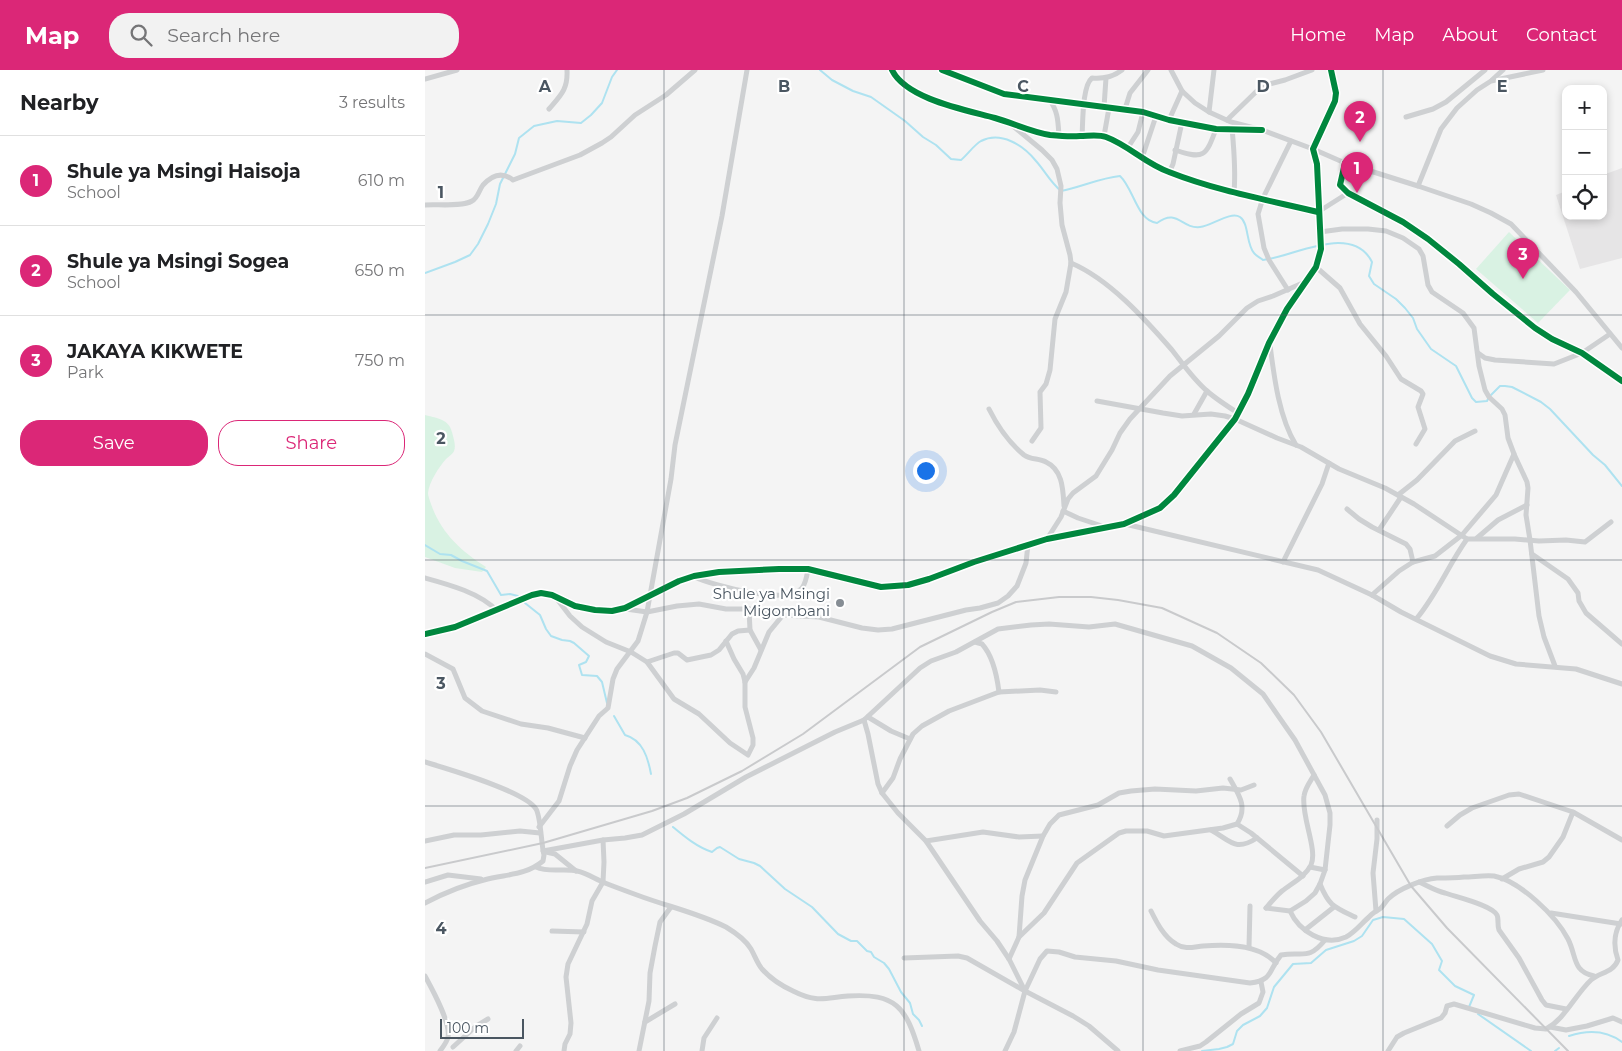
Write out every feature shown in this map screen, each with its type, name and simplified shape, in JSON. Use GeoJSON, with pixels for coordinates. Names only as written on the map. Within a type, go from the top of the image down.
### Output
{"type":"FeatureCollection","features":[{"type":"Feature","properties":{"kind":"street"},"geometry":{"type":"LineString","coordinates":[[425,79],[457,70]]}},
{"type":"Feature","properties":{"kind":"street"},"geometry":{"type":"LineString","coordinates":[[549,109],[563,93],[567,70]]}},
{"type":"Feature","properties":{"kind":"street"},"geometry":{"type":"LineString","coordinates":[[425,204],[453,205],[472,202],[482,186],[495,175],[504,175],[516,180],[523,175],[547,168],[591,150],[611,137],[635,115],[666,96],[695,70]]}},
{"type":"Feature","properties":{"kind":"street"},"geometry":{"type":"LineString","coordinates":[[540,830],[559,801],[577,750],[599,716],[608,708],[613,679],[617,670],[638,642],[647,612],[671,479],[675,445],[722,216],[747,70]]}},
{"type":"Feature","properties":{"kind":"street"},"geometry":{"type":"LineString","coordinates":[[892,70],[901,84],[933,100],[1041,133],[1059,136],[1104,136],[1160,169],[1214,188],[1319,212],[1348,193]]}},
{"type":"Feature","properties":{"kind":"street"},"geometry":{"type":"LineString","coordinates":[[942,70],[953,72],[1004,94],[1125,109],[1216,129],[1261,130]]}},
{"type":"Feature","properties":{"kind":"street"},"geometry":{"type":"LineString","coordinates":[[1082,136],[1083,103],[1090,79],[1105,78],[1122,70]]}},
{"type":"Feature","properties":{"kind":"street"},"geometry":{"type":"LineString","coordinates":[[1125,109],[1130,93],[1148,70]]}},
{"type":"Feature","properties":{"kind":"street"},"geometry":{"type":"LineString","coordinates":[[1171,70],[1182,90],[1195,103],[1209,112],[1229,121],[1261,130],[1313,149],[1345,163],[1471,204],[1511,224],[1575,292],[1622,348]]}},
{"type":"Feature","properties":{"kind":"street"},"geometry":{"type":"LineString","coordinates":[[1209,112],[1215,70]]}},
{"type":"Feature","properties":{"kind":"street"},"geometry":{"type":"LineString","coordinates":[[1229,121],[1262,86],[1312,70]]}},
{"type":"Feature","properties":{"kind":"street"},"geometry":{"type":"LineString","coordinates":[[425,634],[455,626],[541,593],[575,606],[611,611],[625,608],[679,581],[694,576],[719,572],[809,570],[881,587],[908,585],[1028,544],[1124,524],[1160,508],[1173,495],[1237,416],[1269,343],[1287,309],[1316,267],[1321,249],[1317,164],[1313,149],[1335,101],[1336,93],[1331,70]]}},
{"type":"Feature","properties":{"kind":"street"},"geometry":{"type":"LineString","coordinates":[[1406,117],[1433,109],[1446,102],[1485,70]]}},
{"type":"Feature","properties":{"kind":"street"},"geometry":{"type":"LineString","coordinates":[[1418,186],[1441,129],[1457,108],[1503,70]]}},
{"type":"Feature","properties":{"kind":"street"},"geometry":{"type":"LineString","coordinates":[[1491,81],[1543,70]]}},
{"type":"Feature","properties":{"kind":"street"},"geometry":{"type":"LineString","coordinates":[[1104,136],[1107,107],[1105,78]]}},
{"type":"Feature","properties":{"kind":"street"},"geometry":{"type":"LineString","coordinates":[[1169,120],[1182,90]]}},
{"type":"Feature","properties":{"kind":"street"},"geometry":{"type":"LineString","coordinates":[[1049,99],[1055,107],[1058,116],[1059,136]]}},
{"type":"Feature","properties":{"kind":"street"},"geometry":{"type":"LineString","coordinates":[[1127,149],[1138,132],[1143,112]]}},
{"type":"Feature","properties":{"kind":"street"},"geometry":{"type":"LineString","coordinates":[[1142,158],[1156,116]]}},
{"type":"Feature","properties":{"kind":"street"},"geometry":{"type":"LineString","coordinates":[[1229,121],[1235,146],[1234,192]]}},
{"type":"Feature","properties":{"kind":"street"},"geometry":{"type":"LineString","coordinates":[[1169,172],[1173,164],[1182,122]]}},
{"type":"Feature","properties":{"kind":"street"},"geometry":{"type":"LineString","coordinates":[[1011,124],[1042,150],[1057,168],[1061,186],[1061,217],[1071,263],[1066,292],[1055,319],[1050,370],[1046,384],[1040,392],[1041,428],[1031,441]]}},
{"type":"Feature","properties":{"kind":"street"},"geometry":{"type":"LineString","coordinates":[[1175,150],[1189,155],[1201,155],[1211,142],[1216,129]]}},
{"type":"Feature","properties":{"kind":"street"},"geometry":{"type":"LineString","coordinates":[[1288,290],[1269,260],[1264,248],[1258,214],[1263,198],[1291,141]]}},
{"type":"Feature","properties":{"kind":"street"},"geometry":{"type":"LineString","coordinates":[[1345,163],[1340,185],[1348,193],[1403,222],[1428,239],[1535,328],[1552,339],[1582,353],[1622,381]]}},
{"type":"Feature","properties":{"kind":"street"},"geometry":{"type":"LineString","coordinates":[[1320,232],[1352,229],[1386,231],[1414,244],[1423,256],[1428,276],[1428,285],[1432,292],[1463,313],[1474,328],[1481,379],[1485,390],[1505,415],[1508,438],[1529,488],[1526,515],[1531,540],[1541,624],[1555,666]]}},
{"type":"Feature","properties":{"kind":"street"},"geometry":{"type":"LineString","coordinates":[[1071,263],[1103,282],[1124,300],[1164,341],[1207,391],[1237,416],[1277,438],[1314,453],[1344,472],[1369,481],[1400,496],[1465,537],[1539,541],[1574,540],[1585,542],[1611,522]]}},
{"type":"Feature","properties":{"kind":"street"},"geometry":{"type":"LineString","coordinates":[[1316,267],[1340,288],[1360,324],[1386,356],[1401,379],[1423,394],[1418,407],[1425,429],[1417,444]]}},
{"type":"Feature","properties":{"kind":"street"},"geometry":{"type":"LineString","coordinates":[[1047,539],[1061,517],[1065,504],[1073,494],[1097,476],[1120,433],[1139,409],[1170,376],[1219,336],[1247,308],[1258,301],[1305,282]]}},
{"type":"Feature","properties":{"kind":"street"},"geometry":{"type":"LineString","coordinates":[[1478,353],[1485,358],[1495,360],[1554,364],[1582,353],[1610,334]]}},
{"type":"Feature","properties":{"kind":"street"},"geometry":{"type":"LineString","coordinates":[[1269,343],[1275,381],[1286,427],[1296,445]]}},
{"type":"Feature","properties":{"kind":"street"},"geometry":{"type":"LineString","coordinates":[[1193,414],[1207,391]]}},
{"type":"Feature","properties":{"kind":"street"},"geometry":{"type":"LineString","coordinates":[[1097,401],[1181,416],[1193,414],[1237,416]]}},
{"type":"Feature","properties":{"kind":"street"},"geometry":{"type":"LineString","coordinates":[[989,409],[1001,432],[1010,442],[1028,457],[1047,462],[1053,468],[1063,484],[1064,510]]}},
{"type":"Feature","properties":{"kind":"street"},"geometry":{"type":"LineString","coordinates":[[1379,530],[1400,496],[1455,441],[1475,431]]}},
{"type":"Feature","properties":{"kind":"street"},"geometry":{"type":"LineString","coordinates":[[1417,618],[1433,597],[1465,537],[1496,495],[1514,454]]}},
{"type":"Feature","properties":{"kind":"street"},"geometry":{"type":"LineString","coordinates":[[1283,562],[1315,498],[1329,463]]}},
{"type":"Feature","properties":{"kind":"street"},"geometry":{"type":"LineString","coordinates":[[1477,538],[1498,520],[1527,505]]}},
{"type":"Feature","properties":{"kind":"street"},"geometry":{"type":"LineString","coordinates":[[1347,509],[1359,519],[1406,544],[1410,549],[1413,562]]}},
{"type":"Feature","properties":{"kind":"street"},"geometry":{"type":"LineString","coordinates":[[1064,510],[1078,518],[1106,527]]}},
{"type":"Feature","properties":{"kind":"street"},"geometry":{"type":"LineString","coordinates":[[1124,524],[1318,570],[1372,595],[1401,612],[1417,618],[1490,656],[1516,664],[1576,669],[1622,684]]}},
{"type":"Feature","properties":{"kind":"street"},"geometry":{"type":"LineString","coordinates":[[1372,595],[1399,571],[1413,562],[1435,556],[1465,537]]}},
{"type":"Feature","properties":{"kind":"street"},"geometry":{"type":"LineString","coordinates":[[625,608],[647,612],[689,604],[699,604],[726,609],[749,609],[783,615],[819,617],[862,628],[892,629],[998,603],[1017,586],[1026,563],[1028,544]]}},
{"type":"Feature","properties":{"kind":"street"},"geometry":{"type":"LineString","coordinates":[[1532,554],[1568,579],[1578,593],[1579,601],[1586,613],[1622,644]]}},
{"type":"Feature","properties":{"kind":"street"},"geometry":{"type":"LineString","coordinates":[[694,576],[705,581],[749,593],[788,594],[797,592],[802,588],[809,570]]}},
{"type":"Feature","properties":{"kind":"street"},"geometry":{"type":"LineString","coordinates":[[425,578],[446,584],[485,600],[497,611]]}},
{"type":"Feature","properties":{"kind":"street"},"geometry":{"type":"LineString","coordinates":[[555,597],[570,616],[582,627],[606,642],[631,652],[647,662],[674,699],[699,714],[729,743],[748,755],[753,745],[753,738],[745,706],[745,682],[743,674],[726,641]]}},
{"type":"Feature","properties":{"kind":"street"},"geometry":{"type":"LineString","coordinates":[[749,609],[750,630],[761,650]]}},
{"type":"Feature","properties":{"kind":"street"},"geometry":{"type":"LineString","coordinates":[[745,682],[754,668],[769,632],[783,615]]}},
{"type":"Feature","properties":{"kind":"street"},"geometry":{"type":"LineString","coordinates":[[543,851],[642,835],[684,814],[746,777],[866,718],[920,668],[931,661],[947,656],[998,629],[1016,626],[1049,624],[1089,627],[1115,624],[1192,646],[1231,668],[1263,694],[1295,740],[1325,795],[1330,813],[1330,836],[1325,870],[1315,893],[1289,911],[1266,908],[1281,892],[1303,876],[1310,867],[1313,856],[1305,820],[1303,796],[1305,788],[1314,775]]}},
{"type":"Feature","properties":{"kind":"street"},"geometry":{"type":"LineString","coordinates":[[647,662],[674,653],[678,653],[687,660],[711,655],[719,650],[732,634],[738,631],[750,630]]}},
{"type":"Feature","properties":{"kind":"street"},"geometry":{"type":"LineString","coordinates":[[975,642],[982,644],[987,651],[995,670],[999,692]]}},
{"type":"Feature","properties":{"kind":"street"},"geometry":{"type":"LineString","coordinates":[[425,654],[453,670],[459,680],[459,686],[465,698],[482,711],[521,724],[548,728],[585,738]]}},
{"type":"Feature","properties":{"kind":"street"},"geometry":{"type":"LineString","coordinates":[[882,793],[893,778],[900,759],[916,730],[943,715],[999,692],[1040,690],[1056,692]]}},
{"type":"Feature","properties":{"kind":"street"},"geometry":{"type":"LineString","coordinates":[[866,718],[891,732],[910,739]]}},
{"type":"Feature","properties":{"kind":"street"},"geometry":{"type":"LineString","coordinates":[[866,718],[878,784],[882,793],[898,813],[926,841],[980,921],[997,940],[1025,991]]}},
{"type":"Feature","properties":{"kind":"street"},"geometry":{"type":"LineString","coordinates":[[425,762],[496,785],[532,804],[537,812],[543,851],[543,861],[536,867],[515,874],[486,879],[455,888],[425,903]]}},
{"type":"Feature","properties":{"kind":"street"},"geometry":{"type":"LineString","coordinates":[[1230,779],[1242,803],[1243,812],[1237,824]]}},
{"type":"Feature","properties":{"kind":"street"},"geometry":{"type":"LineString","coordinates":[[1009,959],[1019,937],[1025,880],[1043,836],[1050,824],[1059,815],[1098,805],[1119,793],[1125,792],[1155,789],[1183,791],[1223,788],[1236,790],[1246,789],[1254,785]]}},
{"type":"Feature","properties":{"kind":"street"},"geometry":{"type":"LineString","coordinates":[[1447,826],[1459,815],[1472,808],[1509,794],[1519,794],[1573,812],[1622,840]]}},
{"type":"Feature","properties":{"kind":"street"},"geometry":{"type":"LineString","coordinates":[[1502,879],[1519,869],[1543,862],[1557,846],[1569,825],[1573,812]]}},
{"type":"Feature","properties":{"kind":"street"},"geometry":{"type":"LineString","coordinates":[[1376,911],[1373,873],[1377,820]]}},
{"type":"Feature","properties":{"kind":"street"},"geometry":{"type":"LineString","coordinates":[[1019,937],[1044,913],[1077,863],[1119,833],[1126,831],[1147,831],[1164,836],[1211,830],[1237,824],[1303,876]]}},
{"type":"Feature","properties":{"kind":"street"},"geometry":{"type":"LineString","coordinates":[[425,841],[454,836],[540,830]]}},
{"type":"Feature","properties":{"kind":"street"},"geometry":{"type":"LineString","coordinates":[[1211,830],[1231,842],[1241,845],[1245,845],[1257,838]]}},
{"type":"Feature","properties":{"kind":"street"},"geometry":{"type":"LineString","coordinates":[[926,841],[983,832],[1019,838],[1043,836]]}},
{"type":"Feature","properties":{"kind":"street"},"geometry":{"type":"LineString","coordinates":[[564,1051],[565,1044],[571,1034],[566,977],[568,964],[584,932],[592,901],[603,882],[603,840]]}},
{"type":"Feature","properties":{"kind":"street"},"geometry":{"type":"LineString","coordinates":[[543,851],[555,854],[577,871]]}},
{"type":"Feature","properties":{"kind":"street"},"geometry":{"type":"LineString","coordinates":[[536,867],[542,870],[577,871],[671,907],[710,919],[739,935],[751,949],[763,970],[779,983],[809,998],[819,1000],[858,996],[883,998],[893,1002],[910,1024],[919,1051]]}},
{"type":"Feature","properties":{"kind":"street"},"geometry":{"type":"LineString","coordinates":[[1310,867],[1325,870]]}},
{"type":"Feature","properties":{"kind":"street"},"geometry":{"type":"LineString","coordinates":[[425,882],[448,875],[486,879]]}},
{"type":"Feature","properties":{"kind":"street"},"geometry":{"type":"LineString","coordinates":[[1289,911],[1297,924],[1325,940],[1345,937],[1393,895],[1419,882],[1432,879],[1484,876],[1502,879],[1517,887],[1550,913],[1567,938],[1579,970],[1585,974],[1595,976]]}},
{"type":"Feature","properties":{"kind":"street"},"geometry":{"type":"LineString","coordinates":[[1419,882],[1444,893],[1478,903],[1495,913],[1499,930],[1519,958],[1542,1000],[1547,1005],[1566,1009]]}},
{"type":"Feature","properties":{"kind":"street"},"geometry":{"type":"LineString","coordinates":[[1320,884],[1327,900],[1334,907],[1355,918]]}},
{"type":"Feature","properties":{"kind":"street"},"geometry":{"type":"LineString","coordinates":[[1249,906],[1249,947]]}},
{"type":"Feature","properties":{"kind":"street"},"geometry":{"type":"LineString","coordinates":[[639,1051],[651,992],[650,973],[660,922],[671,907]]}},
{"type":"Feature","properties":{"kind":"street"},"geometry":{"type":"LineString","coordinates":[[1305,930],[1334,907]]}},
{"type":"Feature","properties":{"kind":"street"},"geometry":{"type":"LineString","coordinates":[[1151,911],[1157,925],[1175,944],[1190,948],[1204,946],[1249,947],[1266,954],[1275,963]]}},
{"type":"Feature","properties":{"kind":"street"},"geometry":{"type":"LineString","coordinates":[[1550,913],[1621,923],[1614,939],[1616,955],[1620,962],[1613,969],[1595,976],[1585,985],[1550,1027]]}},
{"type":"Feature","properties":{"kind":"street"},"geometry":{"type":"LineString","coordinates":[[552,931],[584,932]]}},
{"type":"Feature","properties":{"kind":"street"},"geometry":{"type":"LineString","coordinates":[[1005,1051],[1014,1032],[1025,991],[1043,954],[1051,951],[1075,957],[1111,960],[1158,970],[1250,983],[1261,982],[1271,972],[1281,955],[1309,954],[1315,951],[1325,940]]}},
{"type":"Feature","properties":{"kind":"street"},"geometry":{"type":"LineString","coordinates":[[904,958],[950,956],[967,958],[1089,1026],[1118,1051]]}},
{"type":"Feature","properties":{"kind":"street"},"geometry":{"type":"LineString","coordinates":[[425,976],[439,1004],[454,1049],[475,1027],[488,1020]]}},
{"type":"Feature","properties":{"kind":"street"},"geometry":{"type":"LineString","coordinates":[[1180,1051],[1200,1046],[1241,1014],[1259,1004],[1263,992],[1261,982]]}},
{"type":"Feature","properties":{"kind":"street"},"geometry":{"type":"LineString","coordinates":[[645,1022],[675,1004]]}},
{"type":"Feature","properties":{"kind":"street"},"geometry":{"type":"LineString","coordinates":[[1388,1051],[1397,1038],[1404,1033],[1441,1018],[1447,1006],[1454,1004],[1541,1030],[1550,1027],[1566,1030],[1613,1018],[1622,1022]]}},
{"type":"Feature","properties":{"kind":"street"},"geometry":{"type":"LineString","coordinates":[[702,1051],[704,1038],[717,1018]]}},
{"type":"Feature","properties":{"kind":"street"},"geometry":{"type":"LineString","coordinates":[[440,1051],[447,1039],[448,1033]]}},
{"type":"Feature","properties":{"kind":"street"},"geometry":{"type":"LineString","coordinates":[[516,1051],[520,1046]]}},
{"type":"Feature","properties":{"kind":"shaded area"},"geometry":{"type":"Polygon","coordinates":[[[1622,168],[1622,258],[1580,269],[1564,220],[1607,220],[1607,174],[1622,168]]]}},
{"type":"Feature","properties":{"kind":"shaded area"},"geometry":{"type":"Polygon","coordinates":[[[1562,193],[1562,214],[1556,195],[1562,193]]]}},
{"type":"Feature","properties":{"kind":"green space"},"geometry":{"type":"Polygon","coordinates":[[[1509,232],[1570,290],[1538,323],[1476,269],[1509,232]]]}},
{"type":"Feature","properties":{"kind":"green space"},"geometry":{"type":"Polygon","coordinates":[[[425,415],[447,423],[452,430],[455,445],[455,449],[440,466],[430,484],[428,493],[431,504],[440,524],[446,532],[460,548],[486,567],[482,572],[455,568],[425,557],[425,415]]]}},
{"type":"Feature","properties":{"kind":"waterway"},"geometry":{"type":"LineString","coordinates":[[425,273],[470,255],[478,244],[496,204],[500,184],[515,154],[519,138],[534,126],[557,121],[581,123],[602,103],[612,77],[617,70]]}},
{"type":"Feature","properties":{"kind":"waterway"},"geometry":{"type":"LineString","coordinates":[[820,70],[832,80],[853,91],[871,97],[936,145],[951,159],[961,160],[981,141],[996,138],[1011,141],[1025,150],[1061,191],[1120,176],[1140,211],[1150,221],[1157,223],[1164,219],[1175,218],[1188,225],[1200,227],[1226,217],[1240,217],[1245,224],[1251,249],[1263,260],[1321,245],[1337,243],[1351,244],[1363,250],[1372,262],[1369,276],[1374,284],[1396,299],[1405,308],[1431,349],[1456,366],[1472,398],[1476,402],[1487,401],[1500,386],[1512,387],[1541,402],[1605,465],[1622,486]]}},
{"type":"Feature","properties":{"kind":"waterway"},"geometry":{"type":"LineString","coordinates":[[425,545],[440,554],[451,555],[487,571],[501,595],[510,594],[518,596]]}},
{"type":"Feature","properties":{"kind":"waterway"},"geometry":{"type":"LineString","coordinates":[[525,603],[540,615],[551,636],[574,643],[589,656],[586,662],[579,665],[582,675],[597,676],[602,682],[607,703]]}},
{"type":"Feature","properties":{"kind":"waterway"},"geometry":{"type":"LineString","coordinates":[[614,716],[625,735],[631,737],[644,750],[651,774]]}},
{"type":"Feature","properties":{"kind":"waterway"},"geometry":{"type":"LineString","coordinates":[[673,827],[691,841],[707,850],[712,852],[720,847],[739,859],[760,866],[785,889],[812,907],[838,934],[851,941],[857,941],[867,951],[871,952],[874,957],[884,963],[889,969],[901,992],[910,1003],[913,1014],[922,1026]]}},
{"type":"Feature","properties":{"kind":"waterway"},"geometry":{"type":"LineString","coordinates":[[1202,1051],[1219,1049],[1233,1044],[1237,1031],[1243,1025],[1260,1016],[1267,1008],[1274,987],[1293,964],[1311,963],[1326,950],[1354,941],[1362,936],[1373,920],[1383,917],[1404,919],[1432,944],[1442,961],[1439,970],[1455,986],[1474,995],[1470,1008]]}},
{"type":"Feature","properties":{"kind":"waterway"},"geometry":{"type":"LineString","coordinates":[[1478,1014],[1531,1051]]}},
{"type":"Feature","properties":{"kind":"waterway"},"geometry":{"type":"LineString","coordinates":[[1569,1036],[1596,1032],[1609,1035],[1622,1042]]}},
{"type":"Feature","properties":{"kind":"waterway"},"geometry":{"type":"LineString","coordinates":[[1555,1051],[1559,1048]]}},
{"type":"Feature","properties":{"kind":"railway"},"geometry":{"type":"LineString","coordinates":[[425,868],[543,843],[652,811],[687,798],[742,771],[803,734],[920,647],[1016,602],[1059,597],[1091,597],[1118,600],[1162,608],[1217,633],[1261,663],[1294,695],[1321,732],[1411,886],[1447,928],[1568,1051]]}},
{"type":"Feature","properties":{"kind":"cycle path"},"geometry":{"type":"LineString","coordinates":[[892,70],[899,80],[910,89],[938,102],[1043,134],[1103,136],[1114,140],[1161,169],[1187,179],[1243,195],[1318,212]]}},
{"type":"Feature","properties":{"kind":"cycle path"},"geometry":{"type":"LineString","coordinates":[[942,70],[1004,94],[1143,112],[1169,120],[1216,129],[1262,130]]}},
{"type":"Feature","properties":{"kind":"cycle path"},"geometry":{"type":"LineString","coordinates":[[425,634],[455,627],[541,593],[552,595],[575,606],[612,611],[625,608],[679,581],[694,576],[719,572],[808,569],[881,587],[908,585],[1047,539],[1124,524],[1160,508],[1174,495],[1235,419],[1248,394],[1269,343],[1287,309],[1316,267],[1321,249],[1317,164],[1313,149],[1335,101],[1336,93],[1331,70]]}},
{"type":"Feature","properties":{"kind":"cycle path"},"geometry":{"type":"LineString","coordinates":[[1345,163],[1340,185],[1348,193],[1403,222],[1428,239],[1535,328],[1552,339],[1582,353],[1622,381]]}},
{"type":"Feature","properties":{"kind":"place","name":"Shule ya Msingi Sogea"},"geometry":{"type":"Point","coordinates":[1360,142]}},
{"type":"Feature","properties":{"kind":"place","name":"Shule ya Msingi Haisoja"},"geometry":{"type":"Point","coordinates":[1357,193]}},
{"type":"Feature","properties":{"kind":"place","name":"JAKAYA KIKWETE"},"geometry":{"type":"Point","coordinates":[1523,279]}},
{"type":"Feature","properties":{"kind":"place","name":"Shule ya Msingi Migombani"},"geometry":{"type":"Point","coordinates":[840,603]}}]}
